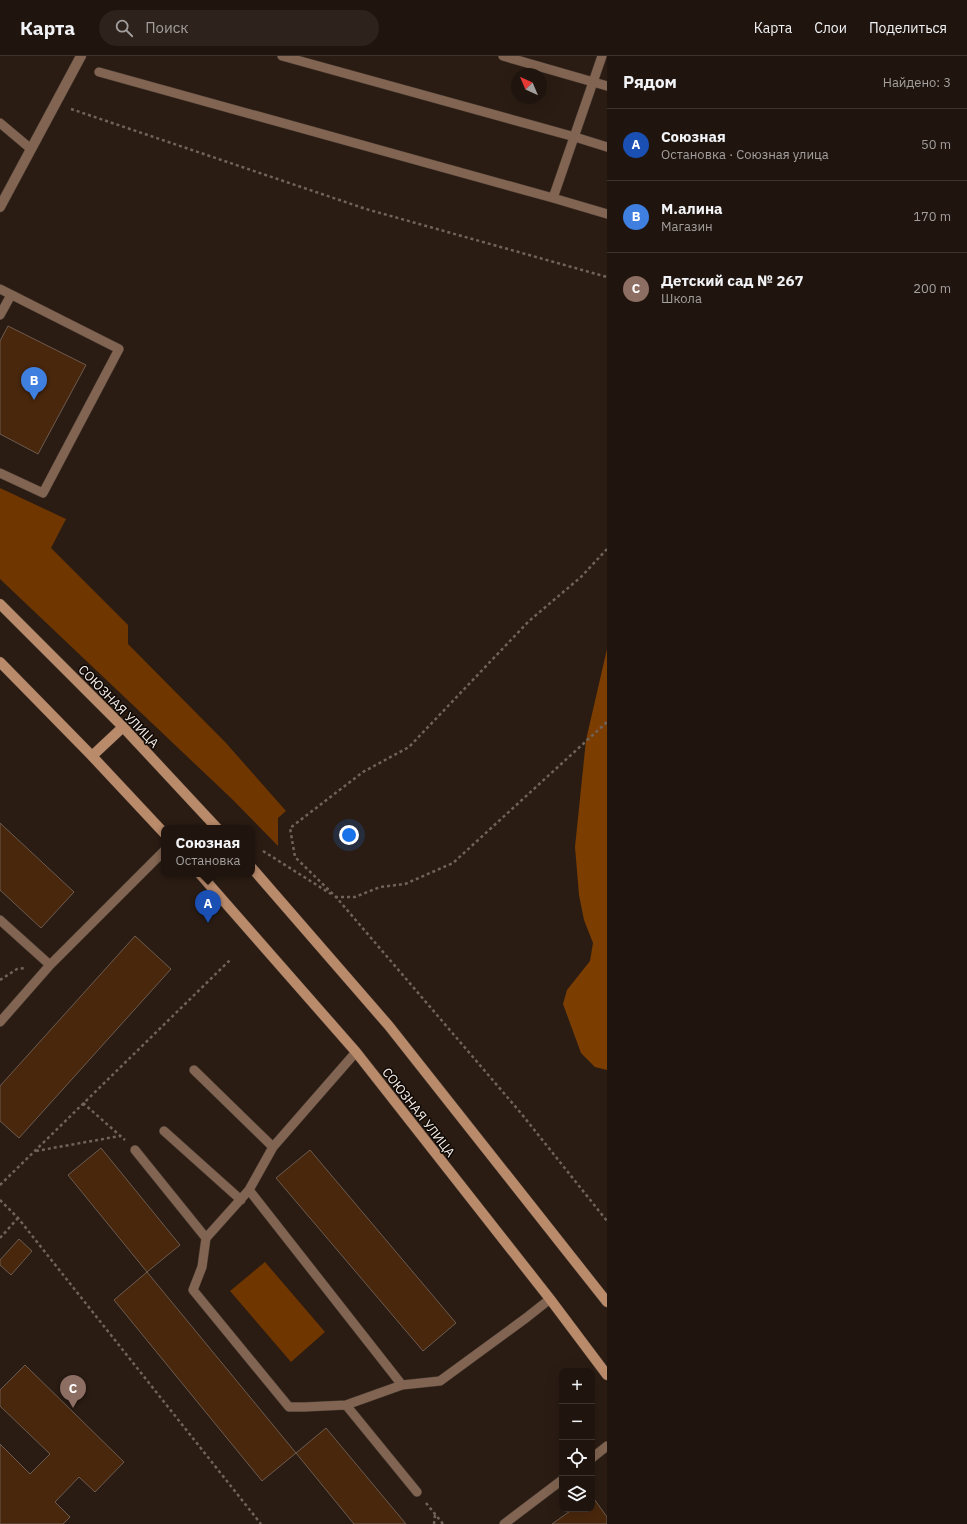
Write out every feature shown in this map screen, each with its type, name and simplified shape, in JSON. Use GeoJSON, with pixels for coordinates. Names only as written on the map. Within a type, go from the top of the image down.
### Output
{"type":"FeatureCollection","features":[{"type":"Feature","properties":{"kind":"main road","name":"СОЮЗНАЯ УЛИЦА"},"geometry":{"type":"LineString","coordinates":[[0,604],[123,727],[213,825]]}},
{"type":"Feature","properties":{"kind":"main road"},"geometry":{"type":"LineString","coordinates":[[0,662],[92,756],[161,830]]}},
{"type":"Feature","properties":{"kind":"main road"},"geometry":{"type":"LineString","coordinates":[[92,756],[123,727]]}},
{"type":"Feature","properties":{"kind":"main road"},"geometry":{"type":"LineString","coordinates":[[255,871],[389,1026],[607,1302]]}},
{"type":"Feature","properties":{"kind":"main road","name":"СОЮЗНАЯ УЛИЦА"},"geometry":{"type":"LineString","coordinates":[[203,877],[356,1052],[550,1299],[607,1375]]}},
{"type":"Feature","properties":{"kind":"street"},"geometry":{"type":"LineString","coordinates":[[0,207],[81,56]]}},
{"type":"Feature","properties":{"kind":"lane"},"geometry":{"type":"LineString","coordinates":[[282,56],[607,147]]}},
{"type":"Feature","properties":{"kind":"lane"},"geometry":{"type":"LineString","coordinates":[[502,56],[607,86]]}},
{"type":"Feature","properties":{"kind":"lane"},"geometry":{"type":"LineString","coordinates":[[553,198],[602,56]]}},
{"type":"Feature","properties":{"kind":"lane"},"geometry":{"type":"LineString","coordinates":[[98,72],[607,214]]}},
{"type":"Feature","properties":{"kind":"lane"},"geometry":{"type":"LineString","coordinates":[[0,123],[31,149]]}},
{"type":"Feature","properties":{"kind":"lane"},"geometry":{"type":"LineString","coordinates":[[0,289],[119,350],[43,493],[0,473]]}},
{"type":"Feature","properties":{"kind":"lane"},"geometry":{"type":"LineString","coordinates":[[0,315],[11,295]]}},
{"type":"Feature","properties":{"kind":"lane"},"geometry":{"type":"LineString","coordinates":[[0,1022],[50,965],[161,854]]}},
{"type":"Feature","properties":{"kind":"lane"},"geometry":{"type":"LineString","coordinates":[[0,920],[50,965]]}},
{"type":"Feature","properties":{"kind":"lane"},"geometry":{"type":"LineString","coordinates":[[356,1052],[273,1147],[249,1190],[206,1238],[202,1267],[193,1290],[289,1407],[304,1408],[346,1405],[402,1386],[440,1381],[550,1299]]}},
{"type":"Feature","properties":{"kind":"lane"},"geometry":{"type":"LineString","coordinates":[[194,1070],[273,1147]]}},
{"type":"Feature","properties":{"kind":"lane"},"geometry":{"type":"LineString","coordinates":[[164,1131],[241,1200]]}},
{"type":"Feature","properties":{"kind":"lane"},"geometry":{"type":"LineString","coordinates":[[136,1150],[206,1238]]}},
{"type":"Feature","properties":{"kind":"lane"},"geometry":{"type":"LineString","coordinates":[[249,1190],[402,1386]]}},
{"type":"Feature","properties":{"kind":"lane"},"geometry":{"type":"LineString","coordinates":[[346,1405],[417,1492]]}},
{"type":"Feature","properties":{"kind":"lane"},"geometry":{"type":"LineString","coordinates":[[595,1456],[607,1446]]}},
{"type":"Feature","properties":{"kind":"lane"},"geometry":{"type":"LineString","coordinates":[[504,1524],[559,1482]]}},
{"type":"Feature","properties":{"kind":"path"},"geometry":{"type":"LineString","coordinates":[[56,103],[366,209],[607,277]]}},
{"type":"Feature","properties":{"kind":"path"},"geometry":{"type":"LineString","coordinates":[[607,549],[581,577],[529,621],[408,746],[363,772],[290,828],[296,857],[336,897],[520,1112],[607,1221]]}},
{"type":"Feature","properties":{"kind":"path"},"geometry":{"type":"LineString","coordinates":[[263,852],[336,897],[355,897],[380,887],[405,884],[453,863],[607,722]]}},
{"type":"Feature","properties":{"kind":"path"},"geometry":{"type":"LineString","coordinates":[[0,1185],[230,960]]}},
{"type":"Feature","properties":{"kind":"path"},"geometry":{"type":"LineString","coordinates":[[83,1103],[136,1150]]}},
{"type":"Feature","properties":{"kind":"path"},"geometry":{"type":"LineString","coordinates":[[35,1151],[120,1136]]}},
{"type":"Feature","properties":{"kind":"path"},"geometry":{"type":"LineString","coordinates":[[0,1200],[18,1218],[261,1524]]}},
{"type":"Feature","properties":{"kind":"path"},"geometry":{"type":"LineString","coordinates":[[0,1238],[2,1233],[18,1218]]}},
{"type":"Feature","properties":{"kind":"path"},"geometry":{"type":"LineString","coordinates":[[417,1492],[443,1524]]}},
{"type":"Feature","properties":{"kind":"path"},"geometry":{"type":"LineString","coordinates":[[434,1524],[435,1514]]}},
{"type":"Feature","properties":{"kind":"shaded area"},"geometry":{"type":"Polygon","coordinates":[[[0,488],[66,519],[51,548],[128,625],[128,644],[226,743],[286,811],[278,818],[278,846],[233,800],[0,579],[0,488]]]}},
{"type":"Feature","properties":{"kind":"shaded area"},"geometry":{"type":"Polygon","coordinates":[[[607,649],[607,1070],[595,1067],[581,1053],[563,1004],[567,990],[590,961],[593,943],[584,920],[579,895],[575,847],[586,740],[607,649]]]}},
{"type":"Feature","properties":{"kind":"shaded area"},"geometry":{"type":"Polygon","coordinates":[[[265,1262],[325,1332],[291,1362],[230,1291],[265,1262]]]}},
{"type":"Feature","properties":{"kind":"building"},"geometry":{"type":"Polygon","coordinates":[[[8,326],[86,365],[38,454],[0,434],[0,341],[8,326]]]}},
{"type":"Feature","properties":{"kind":"building"},"geometry":{"type":"Polygon","coordinates":[[[0,823],[74,892],[41,928],[0,890],[0,823]]]}},
{"type":"Feature","properties":{"kind":"building"},"geometry":{"type":"Polygon","coordinates":[[[135,936],[171,969],[19,1138],[0,1121],[0,1086],[135,936]]]}},
{"type":"Feature","properties":{"kind":"building"},"geometry":{"type":"Polygon","coordinates":[[[101,1148],[180,1245],[147,1272],[68,1175],[101,1148]]]}},
{"type":"Feature","properties":{"kind":"building"},"geometry":{"type":"Polygon","coordinates":[[[310,1150],[456,1323],[423,1351],[276,1178],[310,1150]]]}},
{"type":"Feature","properties":{"kind":"building"},"geometry":{"type":"Polygon","coordinates":[[[19,1239],[32,1251],[11,1275],[0,1265],[0,1260],[19,1239]]]}},
{"type":"Feature","properties":{"kind":"building"},"geometry":{"type":"Polygon","coordinates":[[[147,1272],[296,1453],[262,1481],[114,1300],[147,1272]]]}},
{"type":"Feature","properties":{"kind":"building"},"geometry":{"type":"Polygon","coordinates":[[[25,1365],[124,1462],[95,1492],[79,1477],[55,1502],[70,1517],[63,1524],[0,1524],[0,1444],[30,1474],[50,1454],[0,1406],[0,1390],[25,1365]]]}},
{"type":"Feature","properties":{"kind":"building"},"geometry":{"type":"Polygon","coordinates":[[[326,1428],[406,1524],[354,1524],[296,1453],[326,1428]]]}},
{"type":"Feature","properties":{"kind":"building"},"geometry":{"type":"Polygon","coordinates":[[[595,1500],[607,1517],[607,1524],[552,1524],[569,1512],[595,1512],[595,1500]]]}},
{"type":"Feature","properties":{"kind":"place","name":"М.алина"},"geometry":{"type":"Point","coordinates":[34,400]}},
{"type":"Feature","properties":{"kind":"place","name":"Союзная"},"geometry":{"type":"Point","coordinates":[208,923]}},
{"type":"Feature","properties":{"kind":"place","name":"Детский сад № 267"},"geometry":{"type":"Point","coordinates":[73,1408]}}]}
